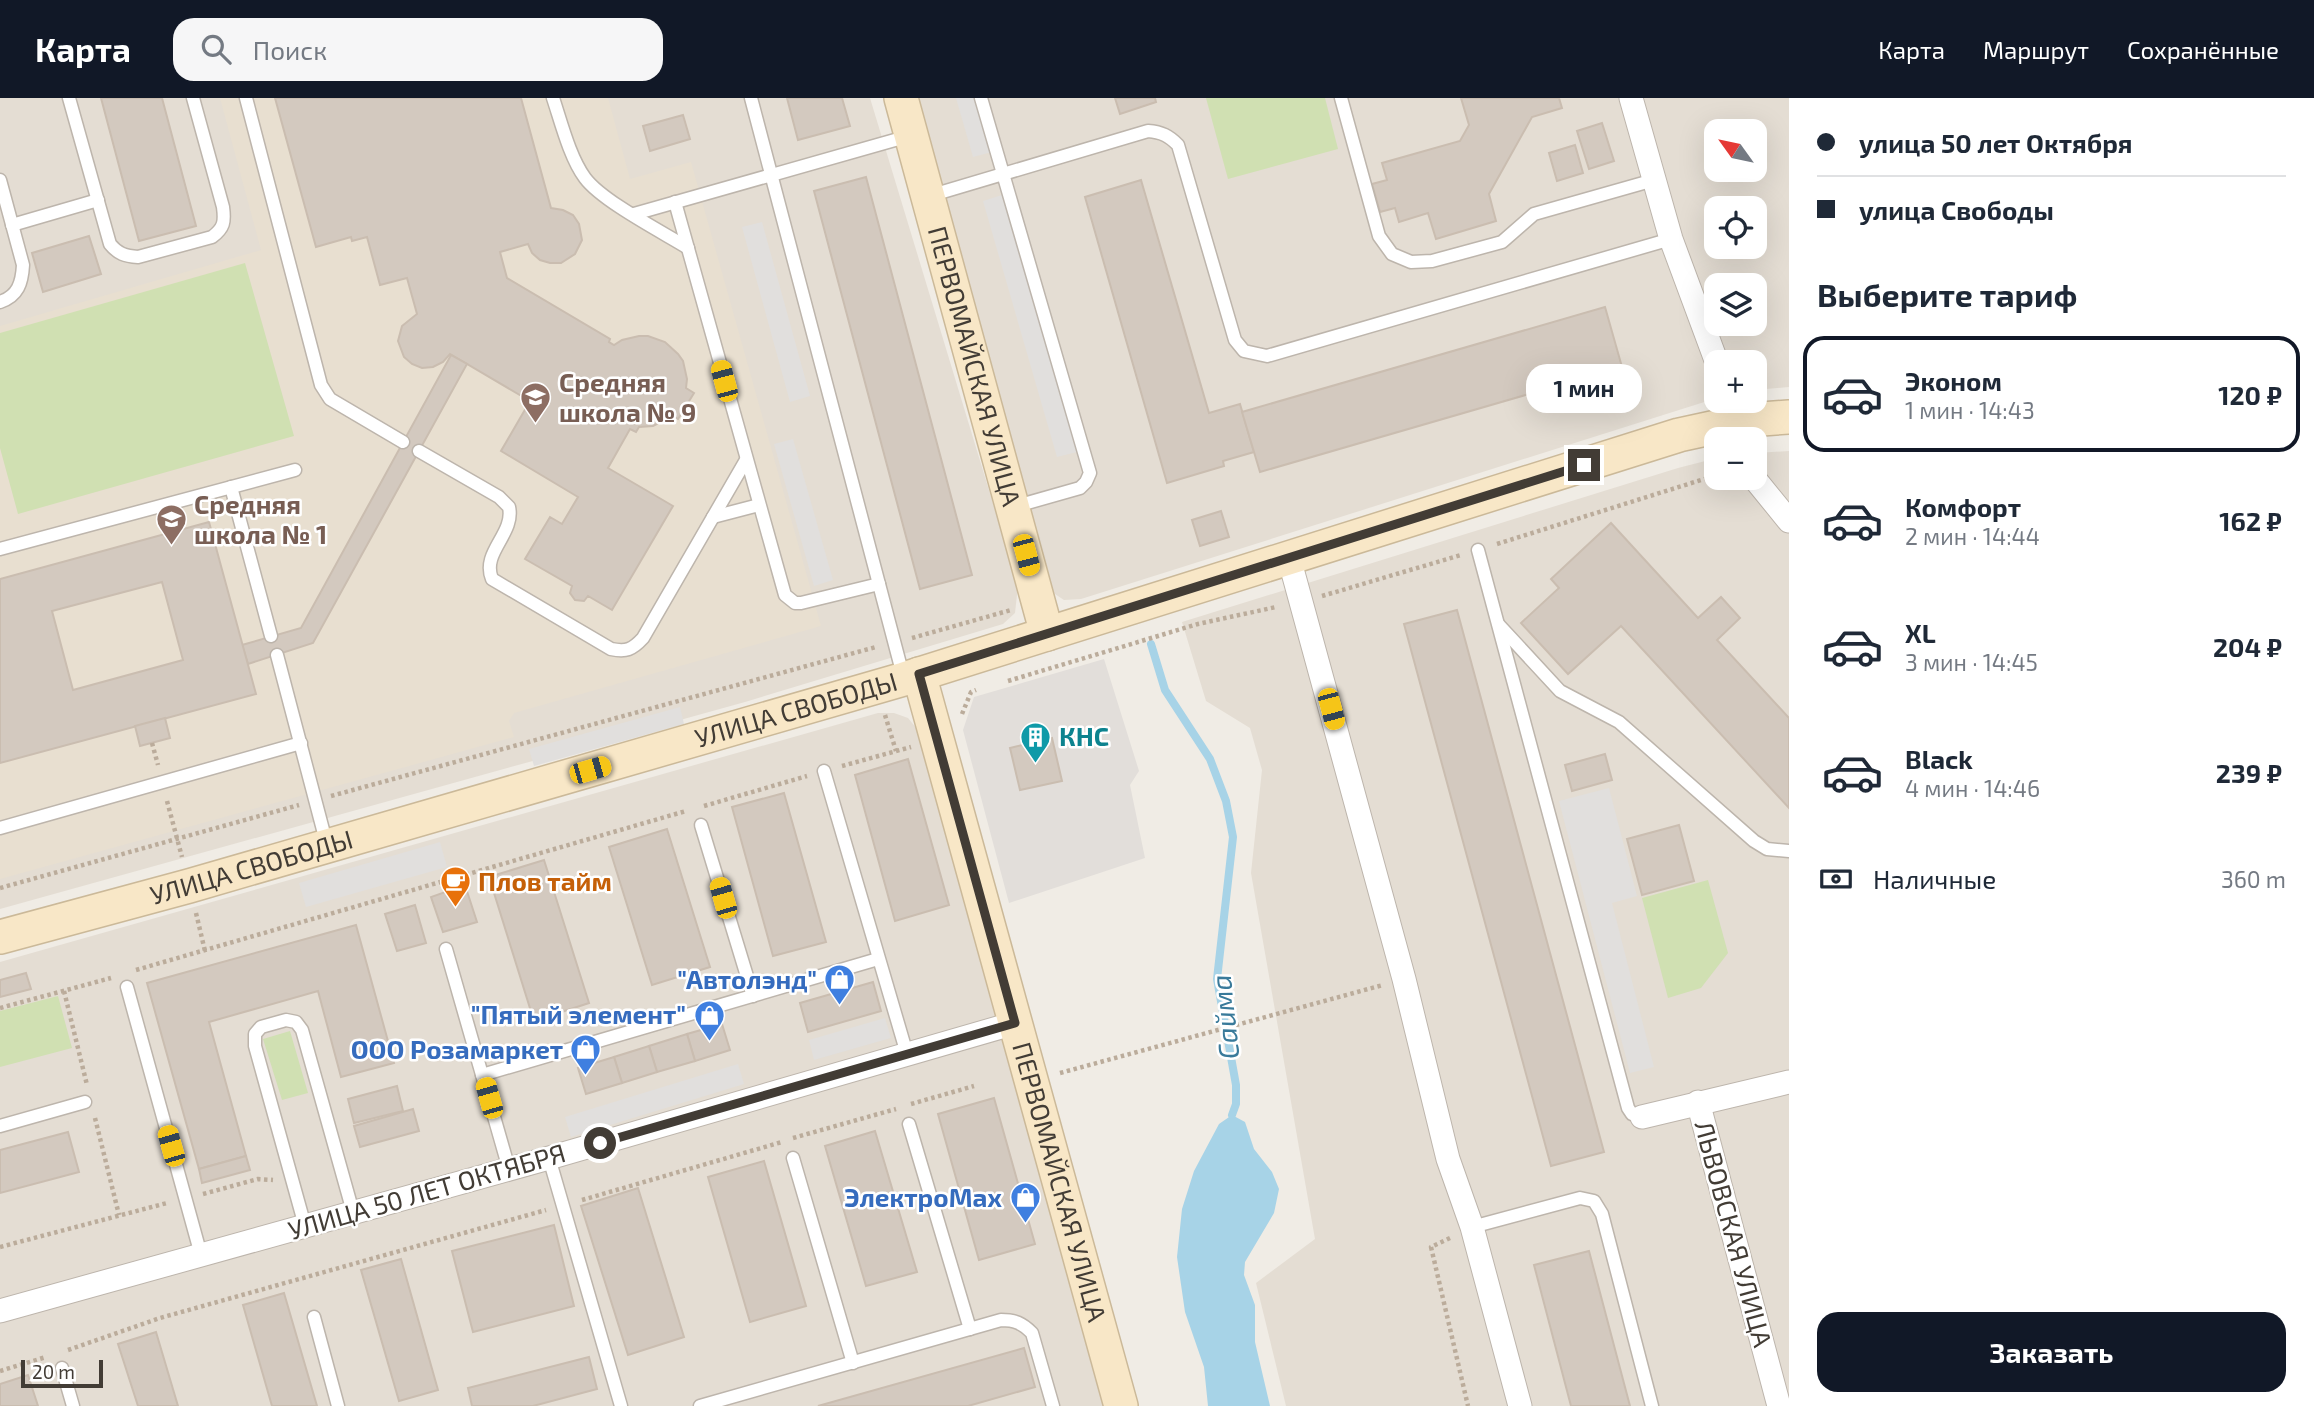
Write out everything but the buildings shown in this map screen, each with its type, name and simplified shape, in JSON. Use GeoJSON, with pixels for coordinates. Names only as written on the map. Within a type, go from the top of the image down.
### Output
{"type":"FeatureCollection","features":[{"type":"Feature","properties":{"kind":"main road","name":"ПЕРВОМАЙСКАЯ УЛИЦА"},"geometry":{"type":"LineString","coordinates":[[901,98],[1047,634]]}},
{"type":"Feature","properties":{"kind":"main road","name":"УЛИЦА СВОБОДЫ"},"geometry":{"type":"LineString","coordinates":[[1,932],[189,886],[911,676],[1679,435],[1734,413]]}},
{"type":"Feature","properties":{"kind":"main road","name":"УЛИЦА СВОБОДЫ"},"geometry":{"type":"LineString","coordinates":[[1762,413],[1789,417]]}},
{"type":"Feature","properties":{"kind":"main road","name":"ПЕРВОМАЙСКАЯ УЛИЦА"},"geometry":{"type":"LineString","coordinates":[[911,676],[1032,1081],[1121,1406]]}},
{"type":"Feature","properties":{"kind":"street"},"geometry":{"type":"LineString","coordinates":[[1631,98],[1671,239],[1712,350]]}},
{"type":"Feature","properties":{"kind":"street"},"geometry":{"type":"LineString","coordinates":[[1764,490],[1789,521]]}},
{"type":"Feature","properties":{"kind":"street"},"geometry":{"type":"LineString","coordinates":[[1289,558],[1404,979],[1448,1159],[1472,1227],[1520,1406]]}},
{"type":"Feature","properties":{"kind":"street","name":"УЛИЦА 50 ЛЕТ ОКТЯБРЯ"},"geometry":{"type":"LineString","coordinates":[[0,1311],[549,1158],[1015,1023]]}},
{"type":"Feature","properties":{"kind":"street"},"geometry":{"type":"LineString","coordinates":[[1642,1117],[1789,1082]]}},
{"type":"Feature","properties":{"kind":"street","name":"ЛЬВОВСКАЯ УЛИЦА"},"geometry":{"type":"LineString","coordinates":[[1698,1102],[1779,1406]]}},
{"type":"Feature","properties":{"kind":"lane"},"geometry":{"type":"LineString","coordinates":[[69,98],[110,244],[117,252],[138,257],[212,237],[222,230],[225,220],[223,207],[193,98]]}},
{"type":"Feature","properties":{"kind":"lane"},"geometry":{"type":"LineString","coordinates":[[246,98],[321,385],[330,399],[403,442]]}},
{"type":"Feature","properties":{"kind":"lane"},"geometry":{"type":"LineString","coordinates":[[553,98],[576,162],[585,179],[600,193],[688,248]]}},
{"type":"Feature","properties":{"kind":"lane"},"geometry":{"type":"LineString","coordinates":[[751,98],[879,584],[911,676]]}},
{"type":"Feature","properties":{"kind":"lane"},"geometry":{"type":"LineString","coordinates":[[981,98],[1090,473],[1087,482],[1080,488],[1013,507]]}},
{"type":"Feature","properties":{"kind":"lane"},"geometry":{"type":"LineString","coordinates":[[1341,98],[1379,236],[1392,254],[1410,262],[1432,261],[1502,242],[1534,214],[1654,180]]}},
{"type":"Feature","properties":{"kind":"lane"},"geometry":{"type":"LineString","coordinates":[[929,196],[1149,131],[1158,131],[1178,145],[1235,340],[1244,351],[1267,356],[1671,239]]}},
{"type":"Feature","properties":{"kind":"lane"},"geometry":{"type":"LineString","coordinates":[[634,214],[912,135]]}},
{"type":"Feature","properties":{"kind":"lane"},"geometry":{"type":"LineString","coordinates":[[0,180],[23,265],[23,278],[16,293],[0,302]]}},
{"type":"Feature","properties":{"kind":"lane"},"geometry":{"type":"LineString","coordinates":[[12,225],[98,200]]}},
{"type":"Feature","properties":{"kind":"lane"},"geometry":{"type":"LineString","coordinates":[[675,201],[785,595],[789,600],[801,603],[879,584]]}},
{"type":"Feature","properties":{"kind":"lane"},"geometry":{"type":"LineString","coordinates":[[419,451],[499,496],[509,507],[509,523],[489,562],[492,579],[611,649],[624,651],[634,648],[643,638],[746,460]]}},
{"type":"Feature","properties":{"kind":"lane"},"geometry":{"type":"LineString","coordinates":[[0,549],[295,470]]}},
{"type":"Feature","properties":{"kind":"lane"},"geometry":{"type":"LineString","coordinates":[[231,487],[271,636]]}},
{"type":"Feature","properties":{"kind":"lane"},"geometry":{"type":"LineString","coordinates":[[713,517],[759,505]]}},
{"type":"Feature","properties":{"kind":"lane"},"geometry":{"type":"LineString","coordinates":[[1478,550],[1628,1108],[1632,1114],[1642,1117]]}},
{"type":"Feature","properties":{"kind":"lane"},"geometry":{"type":"LineString","coordinates":[[1497,622],[1560,691],[1619,722],[1754,841],[1767,849],[1789,851]]}},
{"type":"Feature","properties":{"kind":"lane"},"geometry":{"type":"LineString","coordinates":[[277,656],[328,846]]}},
{"type":"Feature","properties":{"kind":"lane"},"geometry":{"type":"LineString","coordinates":[[0,828],[301,743]]}},
{"type":"Feature","properties":{"kind":"lane"},"geometry":{"type":"LineString","coordinates":[[824,771],[907,1054]]}},
{"type":"Feature","properties":{"kind":"lane"},"geometry":{"type":"LineString","coordinates":[[701,825],[753,996]]}},
{"type":"Feature","properties":{"kind":"lane"},"geometry":{"type":"LineString","coordinates":[[446,949],[509,1169]]}},
{"type":"Feature","properties":{"kind":"lane"},"geometry":{"type":"LineString","coordinates":[[482,1075],[878,959]]}},
{"type":"Feature","properties":{"kind":"lane"},"geometry":{"type":"LineString","coordinates":[[127,987],[201,1255]]}},
{"type":"Feature","properties":{"kind":"lane"},"geometry":{"type":"LineString","coordinates":[[305,1226],[255,1046],[255,1034],[261,1027],[286,1020],[296,1022],[302,1030],[353,1212]]}},
{"type":"Feature","properties":{"kind":"lane"},"geometry":{"type":"LineString","coordinates":[[0,1126],[85,1102]]}},
{"type":"Feature","properties":{"kind":"lane"},"geometry":{"type":"LineString","coordinates":[[909,1124],[970,1329]]}},
{"type":"Feature","properties":{"kind":"lane"},"geometry":{"type":"LineString","coordinates":[[793,1157],[853,1363]]}},
{"type":"Feature","properties":{"kind":"lane"},"geometry":{"type":"LineString","coordinates":[[549,1158],[621,1406]]}},
{"type":"Feature","properties":{"kind":"lane"},"geometry":{"type":"LineString","coordinates":[[1472,1227],[1580,1198],[1594,1201],[1602,1214],[1652,1406]]}},
{"type":"Feature","properties":{"kind":"lane"},"geometry":{"type":"LineString","coordinates":[[314,1317],[338,1406]]}},
{"type":"Feature","properties":{"kind":"lane"},"geometry":{"type":"LineString","coordinates":[[700,1406],[1001,1320],[1013,1320],[1032,1333],[1053,1406]]}},
{"type":"Feature","properties":{"kind":"lane"},"geometry":{"type":"LineString","coordinates":[[62,1368],[73,1406]]}},
{"type":"Feature","properties":{"kind":"path"},"geometry":{"type":"LineString","coordinates":[[0,888],[866,649]]}},
{"type":"Feature","properties":{"kind":"path"},"geometry":{"type":"LineString","coordinates":[[152,743],[205,951]]}},
{"type":"Feature","properties":{"kind":"path"},"geometry":{"type":"LineString","coordinates":[[128,973],[895,751]]}},
{"type":"Feature","properties":{"kind":"path"},"geometry":{"type":"LineString","coordinates":[[0,1008],[115,976]]}},
{"type":"Feature","properties":{"kind":"path"},"geometry":{"type":"LineString","coordinates":[[1032,1081],[1404,979]]}},
{"type":"Feature","properties":{"kind":"path"},"geometry":{"type":"LineString","coordinates":[[63,1352],[101,1341],[160,1318],[974,1086]]}},
{"type":"Feature","properties":{"kind":"path"},"geometry":{"type":"LineString","coordinates":[[0,1247],[258,1179],[281,1181],[292,1178]]}},
{"type":"Feature","properties":{"kind":"path"},"geometry":{"type":"LineString","coordinates":[[1468,1406],[1431,1247],[1472,1227]]}},
{"type":"Feature","properties":{"kind":"path"},"geometry":{"type":"LineString","coordinates":[[0,1371],[50,1356]]}},
{"type":"Feature","properties":{"kind":"shaded area"},"geometry":{"type":"Polygon","coordinates":[[[0,98],[870,98],[1018,586],[1015,613],[1003,624],[745,702],[0,909],[0,98]]]}},
{"type":"Feature","properties":{"kind":"shaded area"},"geometry":{"type":"Polygon","coordinates":[[[220,98],[608,98],[630,179],[691,162],[821,626],[514,713],[509,721],[514,737],[0,879],[0,326],[261,250],[220,98]]]}},
{"type":"Feature","properties":{"kind":"shaded area"},"geometry":{"type":"Polygon","coordinates":[[[914,98],[1789,98],[1789,387],[1767,389],[1767,350],[1704,350],[1704,402],[1081,599],[1064,600],[1055,594],[1049,584],[914,98]]]}},
{"type":"Feature","properties":{"kind":"shaded area"},"geometry":{"type":"Polygon","coordinates":[[[956,98],[976,98],[992,152],[973,157],[956,98]]]}},
{"type":"Feature","properties":{"kind":"shaded area"},"geometry":{"type":"Polygon","coordinates":[[[1002,195],[1077,452],[1057,457],[983,201],[1002,195]]]}},
{"type":"Feature","properties":{"kind":"shaded area"},"geometry":{"type":"Polygon","coordinates":[[[762,222],[810,396],[790,402],[742,227],[762,222]]]}},
{"type":"Feature","properties":{"kind":"shaded area"},"geometry":{"type":"Polygon","coordinates":[[[793,439],[833,580],[814,586],[774,444],[793,439]]]}},
{"type":"Feature","properties":{"kind":"shaded area"},"geometry":{"type":"Polygon","coordinates":[[[1789,451],[1789,1406],[1286,1406],[1256,1283],[1315,1239],[1251,873],[1262,770],[1250,728],[1206,701],[1182,622],[1704,461],[1704,490],[1767,490],[1767,452],[1789,451]]]}},
{"type":"Feature","properties":{"kind":"shaded area"},"geometry":{"type":"Polygon","coordinates":[[[1104,659],[1139,771],[1130,785],[1145,858],[1009,903],[963,730],[974,697],[1104,659]]]}},
{"type":"Feature","properties":{"kind":"shaded area"},"geometry":{"type":"Polygon","coordinates":[[[680,707],[684,724],[534,766],[529,749],[680,707]]]}},
{"type":"Feature","properties":{"kind":"shaded area"},"geometry":{"type":"Polygon","coordinates":[[[878,713],[894,713],[908,718],[917,729],[1107,1406],[0,1406],[0,962],[878,713]]]}},
{"type":"Feature","properties":{"kind":"shaded area"},"geometry":{"type":"Polygon","coordinates":[[[1609,788],[1637,896],[1612,903],[1654,1067],[1630,1073],[1559,801],[1609,788]]]}},
{"type":"Feature","properties":{"kind":"shaded area"},"geometry":{"type":"Polygon","coordinates":[[[440,842],[447,867],[306,907],[299,883],[440,842]]]}},
{"type":"Feature","properties":{"kind":"shaded area"},"geometry":{"type":"Polygon","coordinates":[[[885,1018],[891,1038],[814,1060],[809,1040],[885,1018]]]}},
{"type":"Feature","properties":{"kind":"shaded area"},"geometry":{"type":"Polygon","coordinates":[[[738,1064],[744,1084],[571,1137],[565,1117],[738,1064]]]}},
{"type":"Feature","properties":{"kind":"green space"},"geometry":{"type":"Polygon","coordinates":[[[1206,98],[1325,98],[1338,149],[1228,179],[1206,98]]]}},
{"type":"Feature","properties":{"kind":"green space"},"geometry":{"type":"Polygon","coordinates":[[[245,263],[294,436],[18,514],[0,448],[0,333],[245,263]]]}},
{"type":"Feature","properties":{"kind":"green space"},"geometry":{"type":"Polygon","coordinates":[[[1708,880],[1728,953],[1701,988],[1668,998],[1642,898],[1708,880]]]}},
{"type":"Feature","properties":{"kind":"green space"},"geometry":{"type":"Polygon","coordinates":[[[58,996],[72,1048],[0,1067],[0,1011],[58,996]]]}},
{"type":"Feature","properties":{"kind":"green space"},"geometry":{"type":"Polygon","coordinates":[[[290,1031],[308,1093],[282,1100],[263,1039],[290,1031]]]}},
{"type":"Feature","properties":{"kind":"water"},"geometry":{"type":"Polygon","coordinates":[[[1232,1115],[1245,1122],[1254,1149],[1272,1172],[1279,1189],[1274,1213],[1245,1262],[1244,1275],[1255,1305],[1255,1342],[1270,1406],[1208,1406],[1204,1367],[1185,1312],[1177,1257],[1182,1209],[1194,1171],[1219,1124],[1232,1115]]]}},
{"type":"Feature","properties":{"kind":"waterway","name":"Сайма"},"geometry":{"type":"LineString","coordinates":[[1151,644],[1165,690],[1210,759],[1226,801],[1233,837],[1217,979],[1236,1085],[1236,1104],[1232,1115]]}},
{"type":"Feature","properties":{"kind":"place","name":"Средняя школа № 9"},"geometry":{"type":"Point","coordinates":[536,425]}},
{"type":"Feature","properties":{"kind":"place","name":"Средняя школа № 1"},"geometry":{"type":"Point","coordinates":[171,547]}},
{"type":"Feature","properties":{"kind":"place","name":"КНС"},"geometry":{"type":"Point","coordinates":[1036,764]}},
{"type":"Feature","properties":{"kind":"place","name":"Плов тайм"},"geometry":{"type":"Point","coordinates":[455,909]}},
{"type":"Feature","properties":{"kind":"place","name":"\"Автолэнд\""},"geometry":{"type":"Point","coordinates":[840,1007]}},
{"type":"Feature","properties":{"kind":"place","name":"\"Пятый элемент\""},"geometry":{"type":"Point","coordinates":[709,1042]}},
{"type":"Feature","properties":{"kind":"place","name":"ООО Розамаркет"},"geometry":{"type":"Point","coordinates":[586,1077]}},
{"type":"Feature","properties":{"kind":"place","name":"ЭлектроMax"},"geometry":{"type":"Point","coordinates":[1025,1225]}},
{"type":"Feature","properties":{"kind":"route"},"geometry":{"type":"LineString","coordinates":[[600,1143],[1015,1023],[919,674],[1584,465]]}}]}
